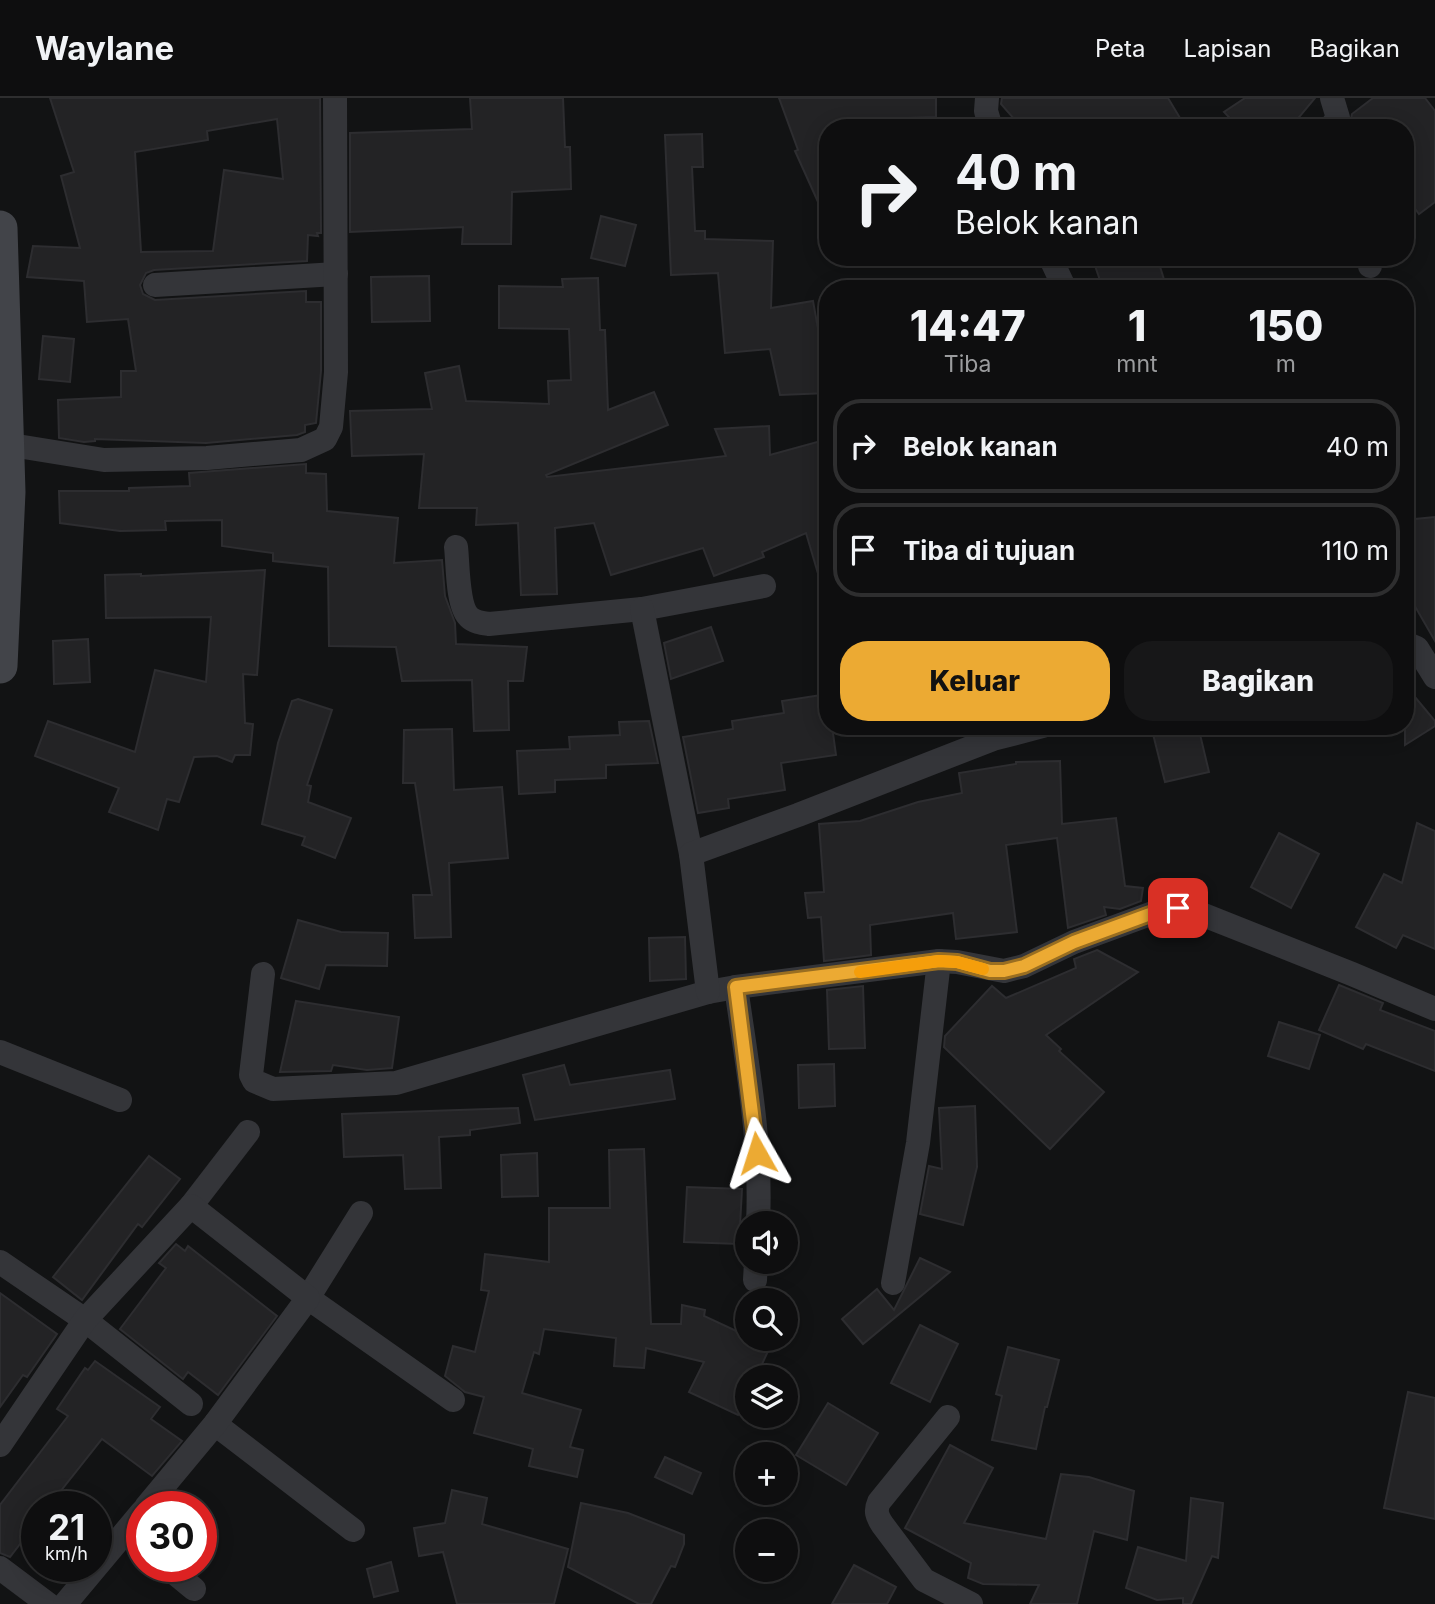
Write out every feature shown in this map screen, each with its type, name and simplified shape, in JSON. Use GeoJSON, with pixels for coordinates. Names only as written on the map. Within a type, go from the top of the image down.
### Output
{"type":"FeatureCollection","features":[{"type":"Feature","properties":{"kind":"street"},"geometry":{"type":"LineString","coordinates":[[5,444],[104,460],[207,458],[301,450],[325,439],[331,427],[336,372],[335,98]]}},
{"type":"Feature","properties":{"kind":"street"},"geometry":{"type":"LineString","coordinates":[[987,98],[988,119]]}},
{"type":"Feature","properties":{"kind":"street"},"geometry":{"type":"LineString","coordinates":[[0,228],[8,492],[0,666]]}},
{"type":"Feature","properties":{"kind":"street"},"geometry":{"type":"LineString","coordinates":[[155,285],[336,274]]}},
{"type":"Feature","properties":{"kind":"street"},"geometry":{"type":"LineString","coordinates":[[456,547],[461,601],[466,615],[474,621],[489,624],[642,609],[764,586]]}},
{"type":"Feature","properties":{"kind":"street"},"geometry":{"type":"LineString","coordinates":[[642,609],[691,854],[708,992]]}},
{"type":"Feature","properties":{"kind":"street"},"geometry":{"type":"LineString","coordinates":[[1414,647],[1435,677]]}},
{"type":"Feature","properties":{"kind":"street"},"geometry":{"type":"LineString","coordinates":[[691,854],[1008,735]]}},
{"type":"Feature","properties":{"kind":"street"},"geometry":{"type":"LineString","coordinates":[[263,974],[251,1075],[254,1082],[273,1089],[396,1083],[708,992],[736,987],[939,961],[957,962],[990,971],[1004,971],[1024,966],[1074,942],[1161,910],[1178,908],[1196,912],[1435,1009]]}},
{"type":"Feature","properties":{"kind":"street"},"geometry":{"type":"LineString","coordinates":[[893,1283],[918,1143],[939,961]]}},
{"type":"Feature","properties":{"kind":"street"},"geometry":{"type":"LineString","coordinates":[[736,987],[760,1182],[759,1211]]}},
{"type":"Feature","properties":{"kind":"street"},"geometry":{"type":"LineString","coordinates":[[0,1052],[120,1100]]}},
{"type":"Feature","properties":{"kind":"street"},"geometry":{"type":"LineString","coordinates":[[0,1445],[85,1321],[191,1206],[248,1132]]}},
{"type":"Feature","properties":{"kind":"street"},"geometry":{"type":"LineString","coordinates":[[191,1206],[308,1298],[453,1400]]}},
{"type":"Feature","properties":{"kind":"street"},"geometry":{"type":"LineString","coordinates":[[159,1491],[215,1424],[308,1298],[361,1213]]}},
{"type":"Feature","properties":{"kind":"street"},"geometry":{"type":"LineString","coordinates":[[0,1262],[85,1321],[191,1405]]}},
{"type":"Feature","properties":{"kind":"street"},"geometry":{"type":"LineString","coordinates":[[948,1417],[876,1509],[882,1524],[924,1580],[971,1604]]}},
{"type":"Feature","properties":{"kind":"street"},"geometry":{"type":"LineString","coordinates":[[215,1424],[353,1531]]}},
{"type":"Feature","properties":{"kind":"street"},"geometry":{"type":"LineString","coordinates":[[65,1604],[126,1547]]}},
{"type":"Feature","properties":{"kind":"street"},"geometry":{"type":"LineString","coordinates":[[0,1568],[48,1604]]}},
{"type":"Feature","properties":{"kind":"street"},"geometry":{"type":"LineString","coordinates":[[186,1582],[194,1588]]}},
{"type":"Feature","properties":{"kind":"building"},"geometry":{"type":"Polygon","coordinates":[[[50,98],[320,98],[321,233],[317,233],[318,236],[308,235],[307,261],[154,270],[146,273],[140,285],[143,294],[155,300],[306,291],[306,302],[321,302],[321,371],[316,423],[305,425],[305,432],[297,435],[206,443],[95,439],[84,442],[59,438],[58,400],[121,397],[121,371],[136,371],[128,319],[87,322],[84,281],[27,277],[33,246],[80,248],[61,176],[74,172],[50,98]],[[277,119],[207,131],[208,140],[135,152],[141,252],[213,251],[224,170],[283,179],[277,119]]]}},
{"type":"Feature","properties":{"kind":"building"},"geometry":{"type":"Polygon","coordinates":[[[470,98],[563,98],[565,147],[570,147],[571,189],[512,192],[511,244],[462,244],[463,227],[350,232],[350,133],[472,129],[470,98]]]}},
{"type":"Feature","properties":{"kind":"building"},"geometry":{"type":"Polygon","coordinates":[[[779,98],[936,98],[936,117],[819,119],[819,204],[795,151],[798,150],[779,98]]]}},
{"type":"Feature","properties":{"kind":"building"},"geometry":{"type":"Polygon","coordinates":[[[1002,98],[1168,98],[1181,119],[1014,119],[1001,104],[1002,98]]]}},
{"type":"Feature","properties":{"kind":"building"},"geometry":{"type":"Polygon","coordinates":[[[1245,98],[1315,98],[1298,119],[1231,119],[1224,112],[1245,98]]]}},
{"type":"Feature","properties":{"kind":"building"},"geometry":{"type":"Polygon","coordinates":[[[1373,98],[1425,98],[1435,111],[1435,202],[1419,214],[1414,207],[1414,119],[1351,119],[1352,114],[1373,98]]]}},
{"type":"Feature","properties":{"kind":"building"},"geometry":{"type":"Polygon","coordinates":[[[702,134],[703,167],[692,167],[695,231],[705,231],[705,239],[773,241],[771,308],[813,301],[819,334],[819,393],[780,395],[770,349],[725,353],[718,273],[671,275],[665,135],[702,134]]]}},
{"type":"Feature","properties":{"kind":"building"},"geometry":{"type":"Polygon","coordinates":[[[601,216],[636,225],[625,266],[591,258],[601,216]]]}},
{"type":"Feature","properties":{"kind":"building"},"geometry":{"type":"Polygon","coordinates":[[[1095,266],[1160,266],[1164,280],[1100,280],[1095,266]]]}},
{"type":"Feature","properties":{"kind":"building"},"geometry":{"type":"Polygon","coordinates":[[[429,276],[430,321],[372,322],[371,277],[429,276]]]}},
{"type":"Feature","properties":{"kind":"building"},"geometry":{"type":"Polygon","coordinates":[[[598,278],[600,330],[605,330],[608,410],[654,392],[668,425],[546,475],[547,477],[726,456],[715,429],[769,426],[770,455],[819,441],[819,577],[806,533],[762,552],[764,557],[714,576],[703,548],[611,575],[594,523],[555,528],[557,594],[521,595],[518,523],[476,525],[477,508],[419,508],[424,454],[352,456],[350,411],[432,409],[425,373],[459,366],[466,401],[549,404],[548,381],[571,380],[569,329],[499,328],[499,286],[563,287],[562,279],[598,278]]]}},
{"type":"Feature","properties":{"kind":"building"},"geometry":{"type":"Polygon","coordinates":[[[43,336],[74,339],[70,382],[39,379],[43,336]]]}},
{"type":"Feature","properties":{"kind":"building"},"geometry":{"type":"Polygon","coordinates":[[[306,464],[306,473],[326,474],[327,511],[398,518],[394,563],[442,560],[445,596],[455,623],[456,644],[527,647],[523,681],[508,681],[509,730],[474,731],[472,680],[402,681],[396,647],[329,646],[328,567],[273,561],[273,553],[222,546],[222,520],[165,521],[166,530],[120,531],[60,523],[59,491],[129,491],[129,488],[190,486],[189,473],[306,464]]]}},
{"type":"Feature","properties":{"kind":"building"},"geometry":{"type":"Polygon","coordinates":[[[1435,517],[1435,641],[1414,605],[1414,519],[1435,517]]]}},
{"type":"Feature","properties":{"kind":"building"},"geometry":{"type":"Polygon","coordinates":[[[265,570],[257,675],[243,674],[245,723],[253,724],[250,755],[235,755],[232,762],[217,756],[194,757],[179,802],[167,799],[158,830],[109,812],[119,788],[35,756],[48,721],[135,752],[155,670],[206,682],[211,617],[106,618],[105,575],[141,576],[265,570]]]}},
{"type":"Feature","properties":{"kind":"building"},"geometry":{"type":"Polygon","coordinates":[[[711,627],[723,661],[671,679],[664,643],[711,627]]]}},
{"type":"Feature","properties":{"kind":"building"},"geometry":{"type":"Polygon","coordinates":[[[88,639],[90,682],[54,684],[53,641],[88,639]]]}},
{"type":"Feature","properties":{"kind":"building"},"geometry":{"type":"Polygon","coordinates":[[[819,695],[819,735],[833,735],[836,755],[781,763],[785,790],[728,799],[729,808],[698,813],[683,737],[733,729],[732,721],[784,713],[782,701],[819,695]]]}},
{"type":"Feature","properties":{"kind":"building"},"geometry":{"type":"Polygon","coordinates":[[[1414,696],[1435,721],[1435,726],[1405,745],[1405,735],[1414,735],[1414,696]]]}},
{"type":"Feature","properties":{"kind":"building"},"geometry":{"type":"Polygon","coordinates":[[[298,699],[332,710],[307,785],[311,786],[308,802],[351,818],[335,858],[302,845],[305,837],[262,824],[278,743],[292,701],[298,699]]]}},
{"type":"Feature","properties":{"kind":"building"},"geometry":{"type":"Polygon","coordinates":[[[649,721],[658,763],[606,765],[606,778],[555,780],[555,792],[519,794],[517,751],[570,749],[569,737],[620,735],[619,722],[649,721]]]}},
{"type":"Feature","properties":{"kind":"building"},"geometry":{"type":"Polygon","coordinates":[[[452,729],[454,790],[502,787],[508,858],[449,863],[451,937],[415,938],[413,895],[432,895],[415,783],[403,783],[404,730],[452,729]]]}},
{"type":"Feature","properties":{"kind":"building"},"geometry":{"type":"Polygon","coordinates":[[[1153,735],[1200,735],[1209,772],[1165,782],[1153,735]]]}},
{"type":"Feature","properties":{"kind":"building"},"geometry":{"type":"Polygon","coordinates":[[[1060,761],[1062,824],[1116,818],[1125,886],[1143,888],[1141,901],[1120,909],[1104,907],[1106,915],[1068,928],[1057,838],[1006,845],[1017,932],[956,939],[953,913],[870,925],[871,955],[824,961],[821,917],[808,918],[805,893],[824,892],[819,824],[860,821],[918,802],[962,793],[959,773],[1016,762],[1060,761]]]}},
{"type":"Feature","properties":{"kind":"building"},"geometry":{"type":"Polygon","coordinates":[[[1417,823],[1435,831],[1435,949],[1403,935],[1396,948],[1356,927],[1384,874],[1402,883],[1417,823]]]}},
{"type":"Feature","properties":{"kind":"building"},"geometry":{"type":"Polygon","coordinates":[[[1279,833],[1319,854],[1291,908],[1251,887],[1279,833]]]}},
{"type":"Feature","properties":{"kind":"building"},"geometry":{"type":"Polygon","coordinates":[[[298,920],[341,932],[388,933],[387,966],[326,965],[319,989],[281,978],[298,920]]]}},
{"type":"Feature","properties":{"kind":"building"},"geometry":{"type":"Polygon","coordinates":[[[685,937],[686,979],[650,981],[649,938],[685,937]]]}},
{"type":"Feature","properties":{"kind":"building"},"geometry":{"type":"Polygon","coordinates":[[[1097,950],[1138,972],[1046,1035],[1061,1049],[1059,1051],[1104,1092],[1050,1149],[944,1047],[945,1036],[992,986],[1006,998],[1076,968],[1074,959],[1097,950]]]}},
{"type":"Feature","properties":{"kind":"building"},"geometry":{"type":"Polygon","coordinates":[[[1339,985],[1383,1003],[1380,1010],[1435,1031],[1435,1071],[1366,1044],[1363,1049],[1319,1030],[1339,985]]]}},
{"type":"Feature","properties":{"kind":"building"},"geometry":{"type":"Polygon","coordinates":[[[863,986],[865,1048],[829,1049],[827,990],[863,986]]]}},
{"type":"Feature","properties":{"kind":"building"},"geometry":{"type":"Polygon","coordinates":[[[296,1001],[399,1017],[392,1068],[367,1070],[333,1065],[331,1071],[280,1072],[296,1001]]]}},
{"type":"Feature","properties":{"kind":"building"},"geometry":{"type":"Polygon","coordinates":[[[1279,1022],[1320,1035],[1309,1069],[1268,1056],[1279,1022]]]}},
{"type":"Feature","properties":{"kind":"building"},"geometry":{"type":"Polygon","coordinates":[[[834,1064],[835,1106],[799,1108],[798,1065],[834,1064]]]}},
{"type":"Feature","properties":{"kind":"building"},"geometry":{"type":"Polygon","coordinates":[[[564,1065],[570,1085],[670,1070],[675,1099],[535,1120],[523,1075],[564,1065]]]}},
{"type":"Feature","properties":{"kind":"building"},"geometry":{"type":"Polygon","coordinates":[[[975,1106],[977,1167],[963,1225],[920,1214],[929,1166],[942,1169],[939,1108],[975,1106]]]}},
{"type":"Feature","properties":{"kind":"building"},"geometry":{"type":"Polygon","coordinates":[[[518,1108],[520,1123],[470,1130],[470,1135],[439,1137],[441,1188],[405,1189],[403,1155],[344,1157],[342,1114],[518,1108]]]}},
{"type":"Feature","properties":{"kind":"building"},"geometry":{"type":"Polygon","coordinates":[[[644,1149],[651,1324],[681,1324],[682,1305],[705,1310],[704,1316],[735,1330],[735,1351],[768,1351],[762,1365],[735,1365],[735,1414],[689,1392],[704,1362],[646,1348],[644,1368],[614,1366],[616,1338],[544,1329],[539,1354],[534,1352],[522,1393],[581,1410],[570,1447],[583,1450],[577,1477],[529,1466],[533,1449],[474,1433],[484,1397],[465,1392],[445,1376],[453,1346],[475,1352],[489,1291],[481,1290],[485,1254],[549,1262],[549,1208],[610,1208],[609,1150],[644,1149]]]}},
{"type":"Feature","properties":{"kind":"building"},"geometry":{"type":"Polygon","coordinates":[[[537,1153],[538,1196],[502,1197],[501,1155],[537,1153]]]}},
{"type":"Feature","properties":{"kind":"building"},"geometry":{"type":"Polygon","coordinates":[[[149,1156],[180,1179],[142,1227],[138,1224],[82,1300],[53,1277],[149,1156]]]}},
{"type":"Feature","properties":{"kind":"building"},"geometry":{"type":"Polygon","coordinates":[[[687,1187],[742,1189],[741,1211],[735,1211],[735,1244],[684,1242],[687,1187]]]}},
{"type":"Feature","properties":{"kind":"building"},"geometry":{"type":"Polygon","coordinates":[[[176,1244],[185,1251],[188,1246],[277,1316],[218,1395],[188,1372],[183,1379],[120,1329],[166,1268],[159,1263],[176,1244]]]}},
{"type":"Feature","properties":{"kind":"building"},"geometry":{"type":"Polygon","coordinates":[[[920,1258],[950,1272],[863,1344],[842,1319],[877,1289],[894,1310],[920,1258]]]}},
{"type":"Feature","properties":{"kind":"building"},"geometry":{"type":"Polygon","coordinates":[[[0,1293],[57,1334],[27,1377],[23,1375],[0,1407],[0,1293]]]}},
{"type":"Feature","properties":{"kind":"building"},"geometry":{"type":"Polygon","coordinates":[[[920,1325],[958,1344],[930,1402],[891,1383],[920,1325]]]}},
{"type":"Feature","properties":{"kind":"building"},"geometry":{"type":"Polygon","coordinates":[[[1008,1347],[1059,1360],[1036,1449],[992,1440],[1002,1396],[996,1394],[1008,1347]]]}},
{"type":"Feature","properties":{"kind":"building"},"geometry":{"type":"Polygon","coordinates":[[[95,1361],[160,1407],[151,1419],[182,1441],[152,1476],[102,1439],[61,1491],[21,1491],[21,1543],[10,1557],[0,1553],[0,1505],[68,1416],[57,1409],[85,1368],[88,1370],[95,1361]]]}},
{"type":"Feature","properties":{"kind":"building"},"geometry":{"type":"Polygon","coordinates":[[[1408,1392],[1435,1398],[1435,1519],[1384,1508],[1408,1392]]]}},
{"type":"Feature","properties":{"kind":"building"},"geometry":{"type":"Polygon","coordinates":[[[828,1403],[878,1433],[846,1485],[798,1456],[798,1452],[828,1403]]]}},
{"type":"Feature","properties":{"kind":"building"},"geometry":{"type":"Polygon","coordinates":[[[950,1445],[993,1468],[964,1523],[1046,1539],[1061,1474],[1089,1477],[1134,1491],[1127,1540],[1094,1531],[1077,1604],[1030,1604],[1039,1585],[983,1584],[968,1578],[971,1563],[905,1528],[950,1445]]]}},
{"type":"Feature","properties":{"kind":"building"},"geometry":{"type":"Polygon","coordinates":[[[665,1457],[701,1473],[692,1494],[655,1477],[665,1457]]]}},
{"type":"Feature","properties":{"kind":"building"},"geometry":{"type":"Polygon","coordinates":[[[452,1490],[487,1498],[482,1524],[568,1549],[554,1604],[457,1604],[443,1552],[419,1556],[414,1528],[445,1523],[452,1490]]]}},
{"type":"Feature","properties":{"kind":"building"},"geometry":{"type":"Polygon","coordinates":[[[1191,1498],[1223,1503],[1218,1558],[1212,1556],[1191,1604],[1183,1604],[1183,1598],[1157,1600],[1126,1588],[1138,1547],[1186,1561],[1191,1498]]]}},
{"type":"Feature","properties":{"kind":"building"},"geometry":{"type":"Polygon","coordinates":[[[581,1503],[628,1513],[684,1535],[684,1544],[675,1567],[671,1566],[651,1604],[639,1604],[568,1567],[581,1503]]]}},
{"type":"Feature","properties":{"kind":"building"},"geometry":{"type":"Polygon","coordinates":[[[391,1562],[398,1591],[374,1597],[367,1569],[391,1562]]]}},
{"type":"Feature","properties":{"kind":"building"},"geometry":{"type":"Polygon","coordinates":[[[854,1565],[896,1587],[887,1604],[832,1604],[854,1565]]]}},
{"type":"Feature","properties":{"kind":"slow traffic"},"geometry":{"type":"LineString","coordinates":[[860,972],[939,961],[957,962],[983,969]]}},
{"type":"Feature","properties":{"kind":"route"},"geometry":{"type":"LineString","coordinates":[[757,1153],[736,987],[939,961],[957,962],[990,971],[1004,971],[1024,966],[1074,942],[1161,910],[1178,908]]}}]}
